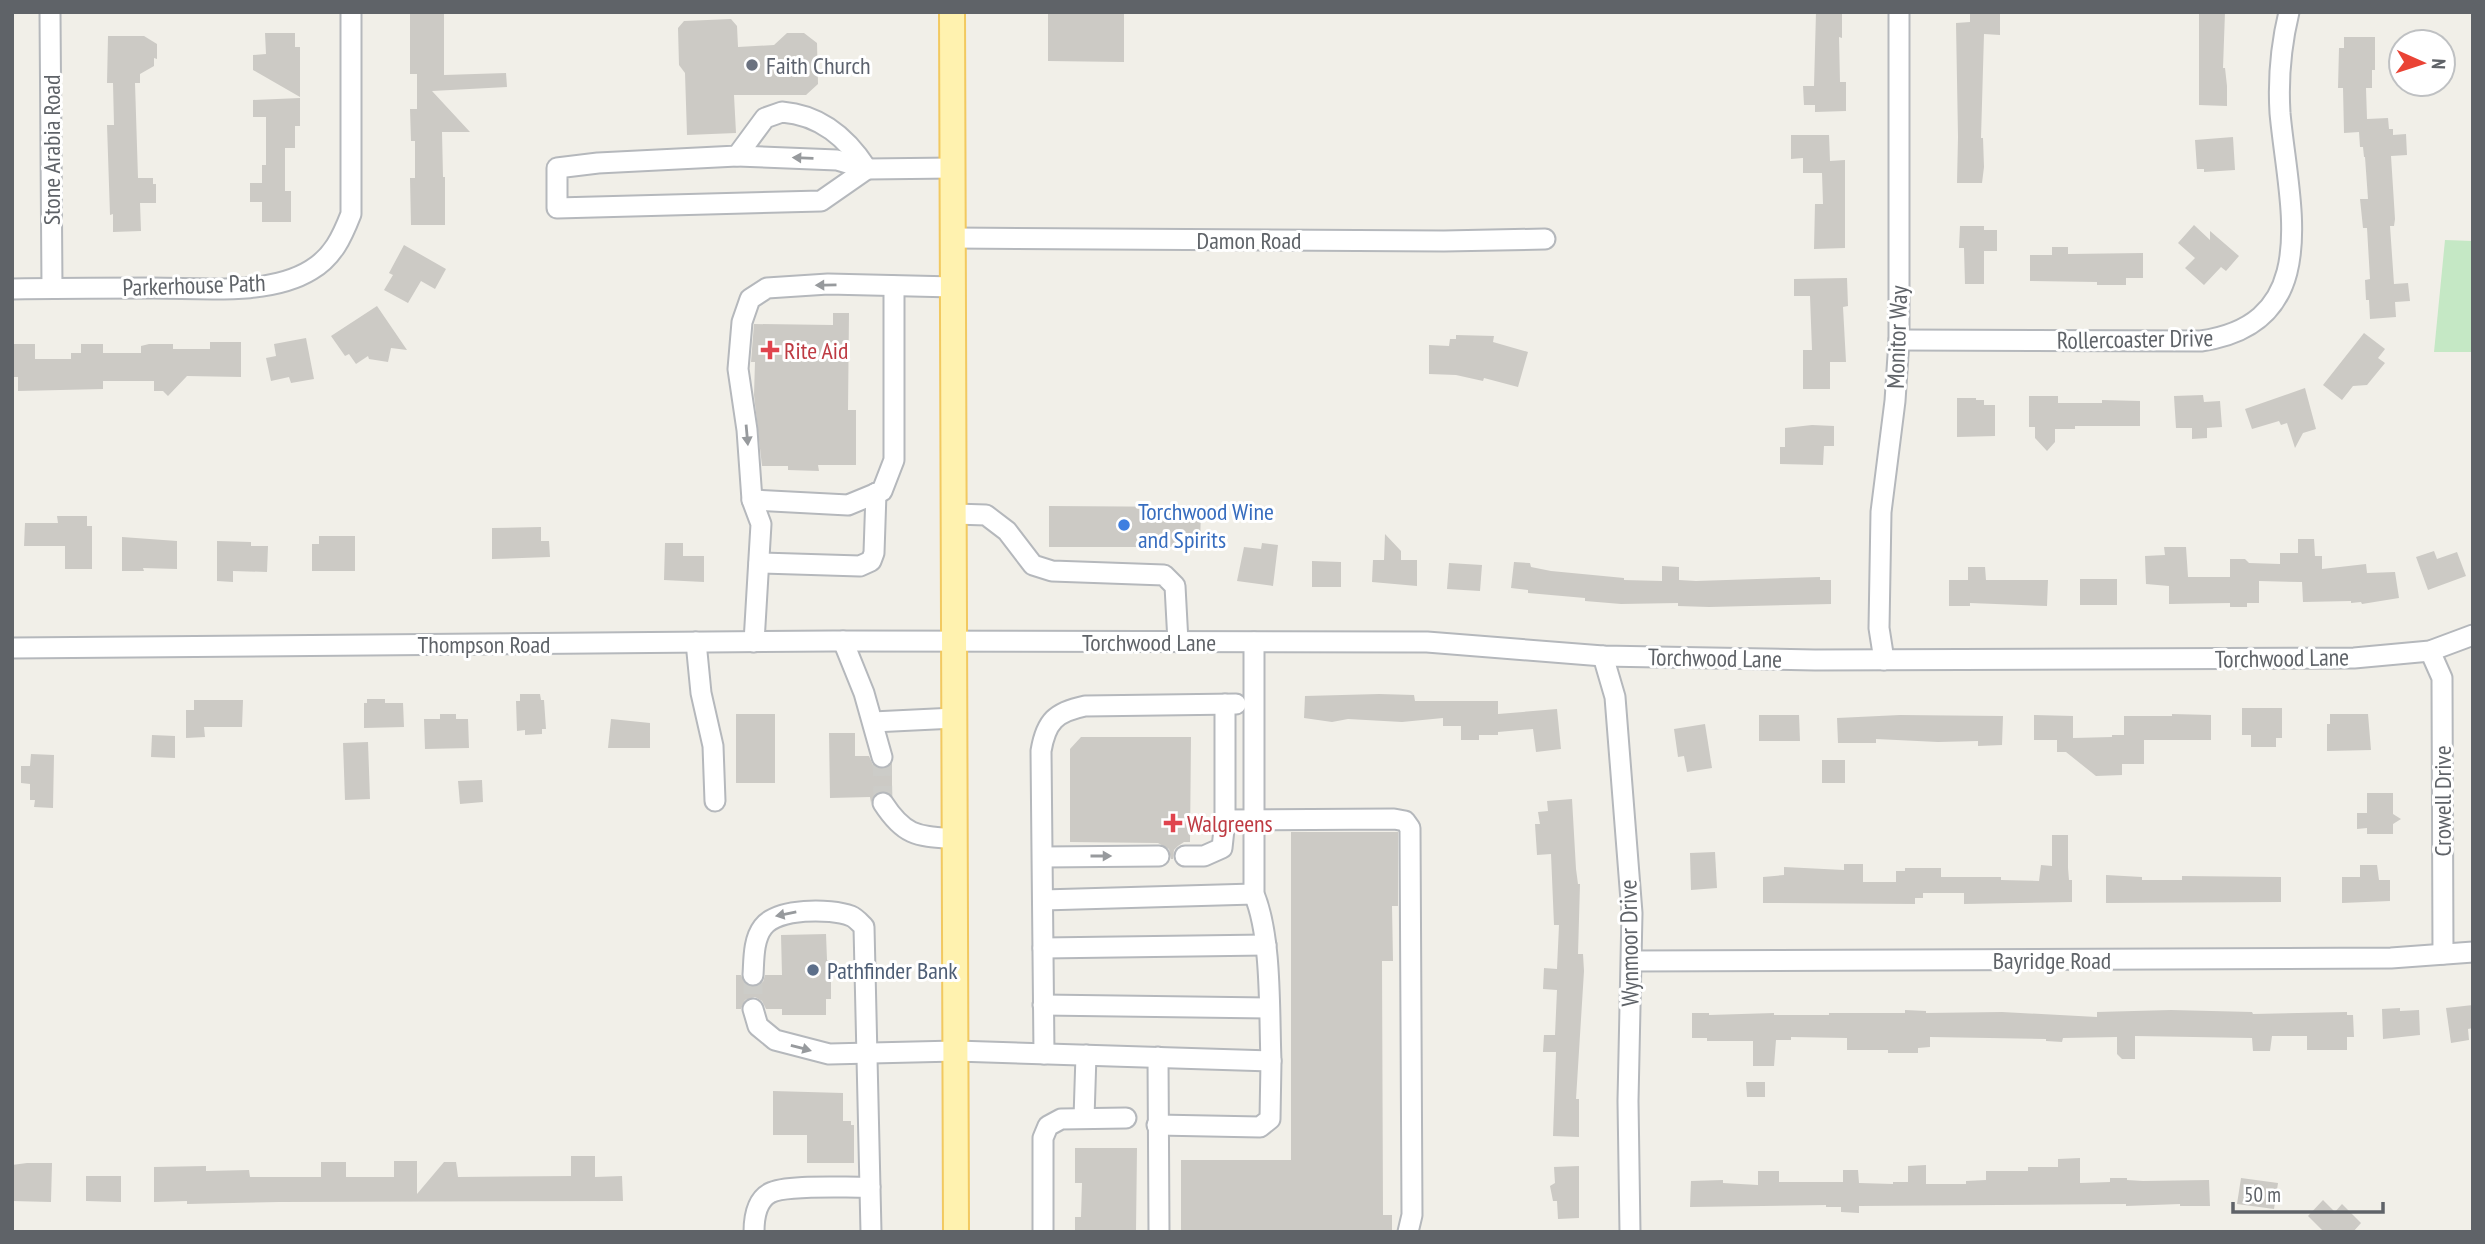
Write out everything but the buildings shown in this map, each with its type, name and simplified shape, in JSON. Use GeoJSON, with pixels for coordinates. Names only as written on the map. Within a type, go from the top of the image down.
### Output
{"type":"FeatureCollection","features":[{"type":"Feature","properties":{"kind":"main road"},"geometry":{"type":"LineString","coordinates":[[952,12],[956,1232]]}},
{"type":"Feature","properties":{"kind":"street","name":"Stone Arabia Road"},"geometry":{"type":"LineString","coordinates":[[50,12],[52,288]]}},
{"type":"Feature","properties":{"kind":"street","name":"Parkerhouse Path"},"geometry":{"type":"LineString","coordinates":[[12,289],[250,288],[295,279],[313,269],[330,255],[341,239],[351,214],[351,12]]}},
{"type":"Feature","properties":{"kind":"street","name":"Monitor Way"},"geometry":{"type":"LineString","coordinates":[[1884,660],[1879,628],[1881,512],[1895,401],[1899,340],[1899,12]]}},
{"type":"Feature","properties":{"kind":"street","name":"Rollercoaster Drive"},"geometry":{"type":"LineString","coordinates":[[1899,340],[2201,341],[2220,338],[2244,329],[2274,306],[2290,266],[2292,221],[2280,110],[2282,43],[2289,12]]}},
{"type":"Feature","properties":{"kind":"street"},"geometry":{"type":"LineString","coordinates":[[737,156],[765,118],[782,112],[793,113],[808,117],[830,129],[853,146],[867,169]]}},
{"type":"Feature","properties":{"kind":"street"},"geometry":{"type":"LineString","coordinates":[[867,169],[821,201],[557,208],[557,168],[598,163],[737,156],[836,160],[867,169],[953,168]]}},
{"type":"Feature","properties":{"kind":"street","name":"Damon Road"},"geometry":{"type":"LineString","coordinates":[[954,238],[1444,242],[1545,239]]}},
{"type":"Feature","properties":{"kind":"street"},"geometry":{"type":"LineString","coordinates":[[754,642],[761,524],[752,500],[747,430],[738,369],[742,322],[750,299],[767,288],[828,284],[954,287]]}},
{"type":"Feature","properties":{"kind":"street"},"geometry":{"type":"LineString","coordinates":[[752,500],[848,505],[882,491],[894,460],[894,286]]}},
{"type":"Feature","properties":{"kind":"street"},"geometry":{"type":"LineString","coordinates":[[759,563],[860,566],[871,561],[874,553],[876,493]]}},
{"type":"Feature","properties":{"kind":"street"},"geometry":{"type":"LineString","coordinates":[[955,514],[986,515],[1007,531],[1033,565],[1052,571],[1164,575],[1175,586],[1178,642]]}},
{"type":"Feature","properties":{"kind":"street","name":"Torchwood Lane"},"geometry":{"type":"LineString","coordinates":[[955,641],[1427,642],[1603,656],[1884,660],[2354,657],[2430,651],[2473,635]]}},
{"type":"Feature","properties":{"kind":"street"},"geometry":{"type":"LineString","coordinates":[[843,641],[873,722],[882,757]]}},
{"type":"Feature","properties":{"kind":"street","name":"Thompson Road"},"geometry":{"type":"LineString","coordinates":[[12,648],[955,641]]}},
{"type":"Feature","properties":{"kind":"street"},"geometry":{"type":"LineString","coordinates":[[696,642],[701,693],[713,746],[715,801]]}},
{"type":"Feature","properties":{"kind":"street"},"geometry":{"type":"LineString","coordinates":[[1157,1125],[1261,1127],[1270,1119],[1271,1061],[1266,945],[1263,922],[1254,894],[1254,642]]}},
{"type":"Feature","properties":{"kind":"street","name":"Crowell Drive"},"geometry":{"type":"LineString","coordinates":[[2430,651],[2442,678],[2442,954]]}},
{"type":"Feature","properties":{"kind":"street","name":"Wynmoor Drive"},"geometry":{"type":"LineString","coordinates":[[1603,656],[1615,697],[1632,913],[1628,1101],[1630,1232]]}},
{"type":"Feature","properties":{"kind":"street"},"geometry":{"type":"LineString","coordinates":[[1044,1054],[1041,751],[1044,734],[1052,720],[1067,710],[1085,706],[1254,703]]}},
{"type":"Feature","properties":{"kind":"street"},"geometry":{"type":"LineString","coordinates":[[1185,856],[1204,856],[1222,848],[1225,820],[1225,704]]}},
{"type":"Feature","properties":{"kind":"street"},"geometry":{"type":"LineString","coordinates":[[873,722],[955,718]]}},
{"type":"Feature","properties":{"kind":"street"},"geometry":{"type":"LineString","coordinates":[[883,803],[893,820],[907,831],[928,837],[956,839]]}},
{"type":"Feature","properties":{"kind":"street"},"geometry":{"type":"LineString","coordinates":[[1225,820],[1394,819],[1405,821],[1409,828],[1412,1215],[1408,1232]]}},
{"type":"Feature","properties":{"kind":"street"},"geometry":{"type":"LineString","coordinates":[[1043,857],[1159,856]]}},
{"type":"Feature","properties":{"kind":"street"},"geometry":{"type":"LineString","coordinates":[[1042,900],[1254,894]]}},
{"type":"Feature","properties":{"kind":"street"},"geometry":{"type":"LineString","coordinates":[[753,975],[754,952],[762,929],[773,917],[792,912],[833,912],[853,917],[864,927],[871,1232]]}},
{"type":"Feature","properties":{"kind":"street"},"geometry":{"type":"LineString","coordinates":[[1043,948],[1266,945]]}},
{"type":"Feature","properties":{"kind":"street","name":"Bayridge Road"},"geometry":{"type":"LineString","coordinates":[[1632,961],[2391,958],[2473,952]]}},
{"type":"Feature","properties":{"kind":"street"},"geometry":{"type":"LineString","coordinates":[[1043,1005],[1268,1007]]}},
{"type":"Feature","properties":{"kind":"street"},"geometry":{"type":"LineString","coordinates":[[753,1009],[758,1026],[775,1040],[829,1054],[956,1051],[1271,1061]]}},
{"type":"Feature","properties":{"kind":"street"},"geometry":{"type":"LineString","coordinates":[[1084,1118],[1086,1055]]}},
{"type":"Feature","properties":{"kind":"street"},"geometry":{"type":"LineString","coordinates":[[1158,1057],[1159,1232]]}},
{"type":"Feature","properties":{"kind":"street"},"geometry":{"type":"LineString","coordinates":[[1043,1232],[1043,1138],[1048,1126],[1061,1119],[1126,1118]]}},
{"type":"Feature","properties":{"kind":"street"},"geometry":{"type":"LineString","coordinates":[[754,1232],[758,1207],[769,1193],[785,1189],[870,1187]]}},
{"type":"Feature","properties":{"kind":"green space"},"geometry":{"type":"Polygon","coordinates":[[[2445,240],[2473,241],[2473,352],[2434,352],[2445,240]]]}},
{"type":"Feature","properties":{"kind":"tunnel"},"geometry":{"type":"LineString","coordinates":[[882,757],[883,803]]}},
{"type":"Feature","properties":{"kind":"tunnel"},"geometry":{"type":"LineString","coordinates":[[753,975],[753,1009]]}},
{"type":"Feature","properties":{"kind":"place","name":"Faith Church"},"geometry":{"type":"Point","coordinates":[752,65]}},
{"type":"Feature","properties":{"kind":"place","name":"Rite Aid"},"geometry":{"type":"Point","coordinates":[770,350]}},
{"type":"Feature","properties":{"kind":"place","name":"Torchwood Wine and Spirits"},"geometry":{"type":"Point","coordinates":[1124,525]}},
{"type":"Feature","properties":{"kind":"place","name":"Walgreens"},"geometry":{"type":"Point","coordinates":[1173,823]}},
{"type":"Feature","properties":{"kind":"place","name":"Pathfinder Bank"},"geometry":{"type":"Point","coordinates":[813,970]}}]}
